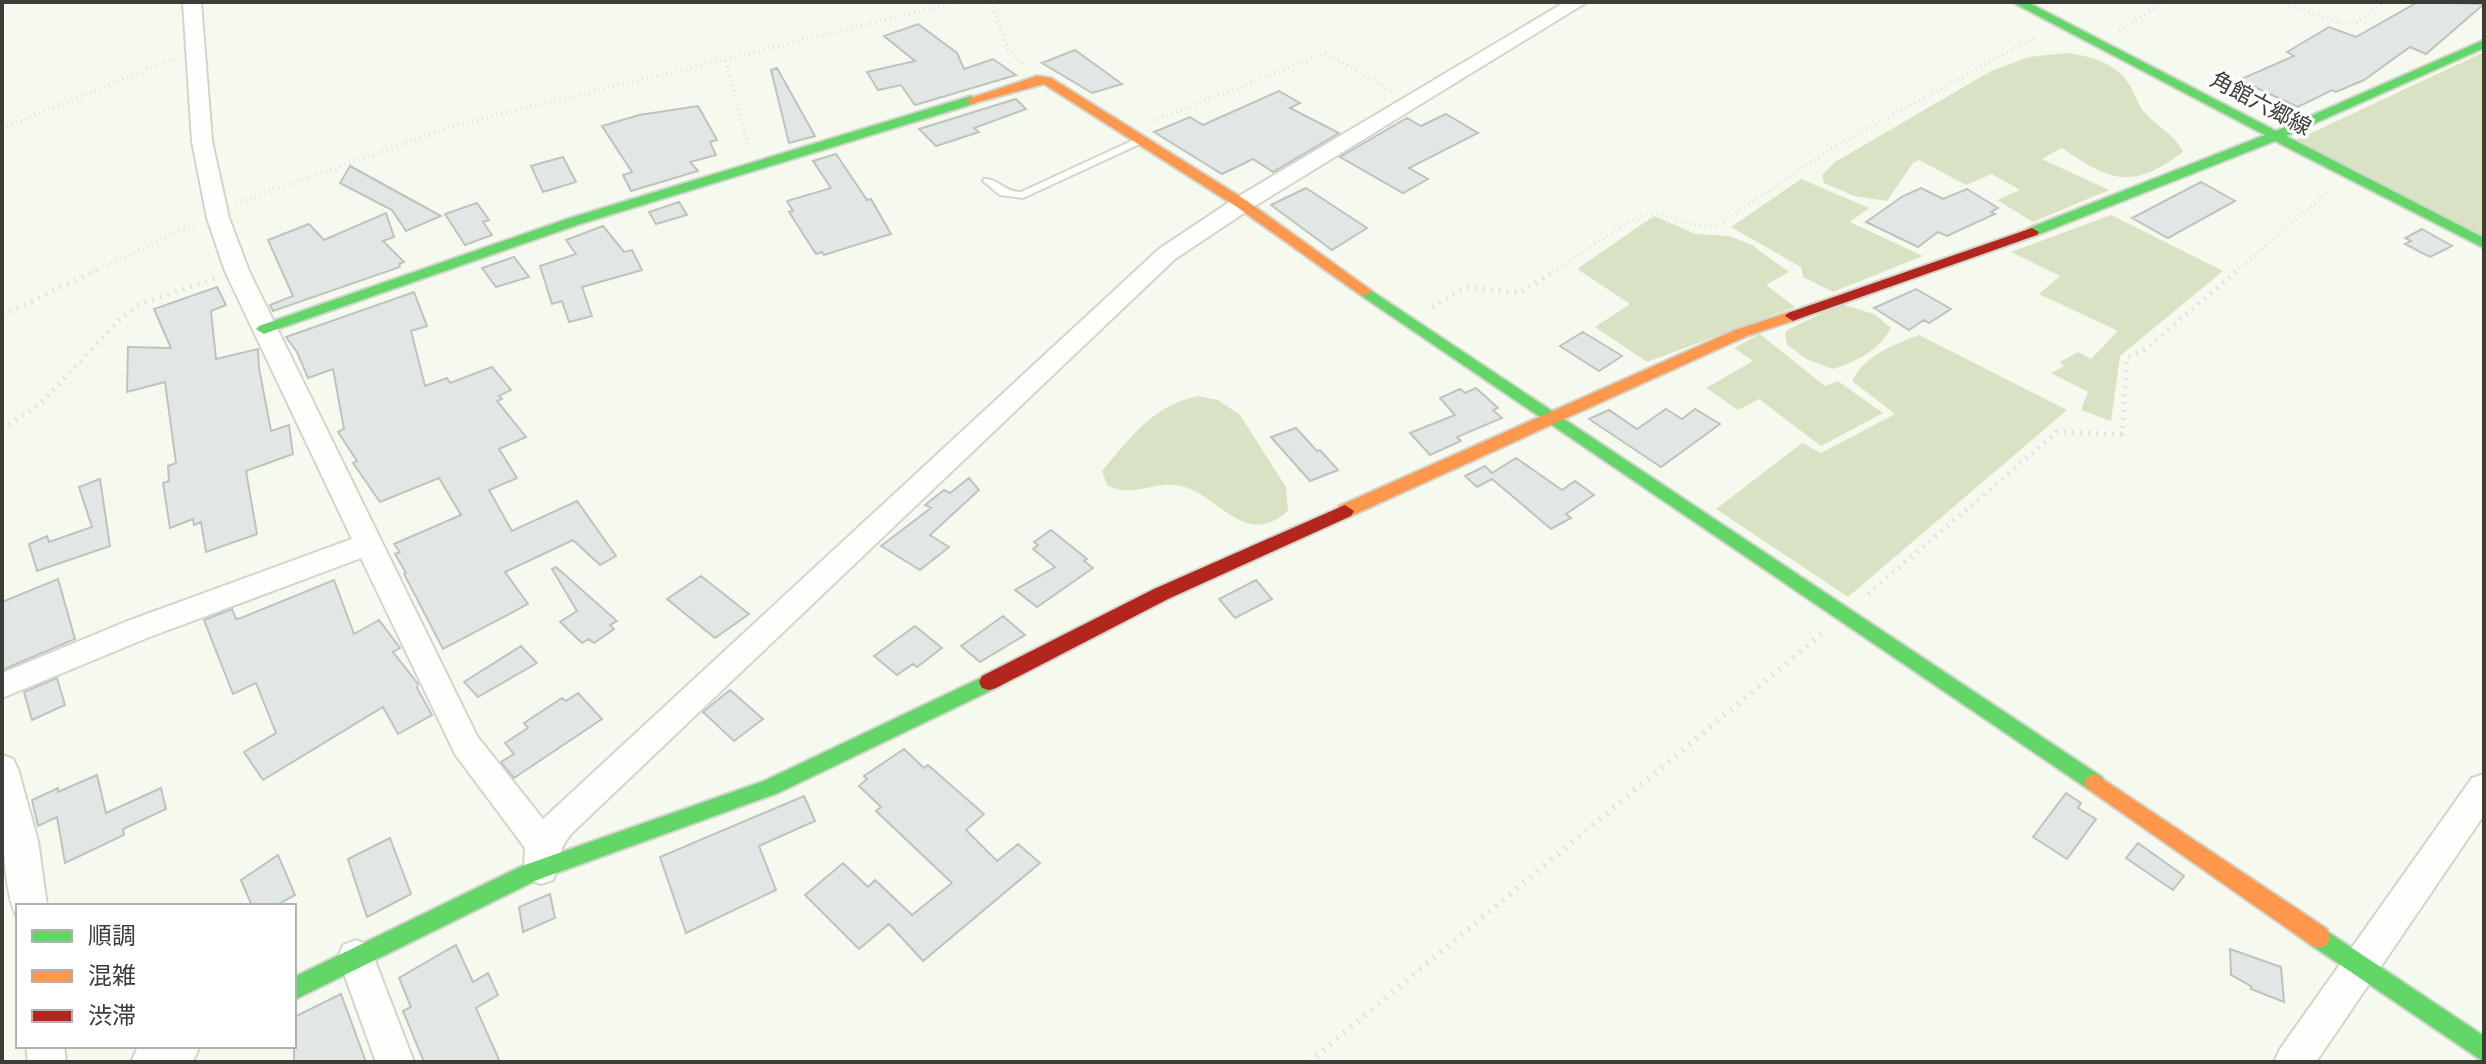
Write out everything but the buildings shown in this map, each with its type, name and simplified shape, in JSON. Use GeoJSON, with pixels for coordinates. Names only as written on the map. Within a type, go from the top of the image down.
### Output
{"type":"FeatureCollection","features":[{"type":"Feature","properties":{"kind":"street"},"geometry":{"type":"LineString","coordinates":[[192,2],[202,141],[217,214],[237,271],[466,745],[542,857]]}},
{"type":"Feature","properties":{"kind":"street"},"geometry":{"type":"LineString","coordinates":[[542,857],[560,823],[1167,254],[1242,204],[1578,2]]}},
{"type":"Feature","properties":{"kind":"street","name":"角館六郷線"},"geometry":{"type":"LineString","coordinates":[[2018,2],[2484,244]]}},
{"type":"Feature","properties":{"kind":"street"},"geometry":{"type":"LineString","coordinates":[[296,988],[542,857],[771,787],[938,708],[1161,594],[1741,333],[1894,283],[2063,221],[2273,137],[2484,44]]}},
{"type":"Feature","properties":{"kind":"street"},"geometry":{"type":"LineString","coordinates":[[264,329],[560,226],[1037,80],[1047,81],[1242,204],[1553,419],[1846,613],[2484,1050]]}},
{"type":"Feature","properties":{"kind":"street"},"geometry":{"type":"LineString","coordinates":[[2,686],[136,630],[371,543]]}},
{"type":"Feature","properties":{"kind":"street"},"geometry":{"type":"LineString","coordinates":[[2,769],[21,841],[29,904]]}},
{"type":"Feature","properties":{"kind":"street"},"geometry":{"type":"LineString","coordinates":[[2293,1062],[2484,788]]}},
{"type":"Feature","properties":{"kind":"street"},"geometry":{"type":"LineString","coordinates":[[356,957],[395,1062]]}},
{"type":"Feature","properties":{"kind":"street"},"geometry":{"type":"LineString","coordinates":[[150,1062],[177,1048]]}},
{"type":"Feature","properties":{"kind":"lane"},"geometry":{"type":"LineString","coordinates":[[988,181],[999,192],[1009,196],[1023,195],[1133,136]]}},
{"type":"Feature","properties":{"kind":"path"},"geometry":{"type":"LineString","coordinates":[[2,315],[217,214],[457,125],[957,2]]}},
{"type":"Feature","properties":{"kind":"path"},"geometry":{"type":"LineString","coordinates":[[991,2],[1008,50],[1037,80]]}},
{"type":"Feature","properties":{"kind":"path"},"geometry":{"type":"LineString","coordinates":[[2098,45],[2165,2]]}},
{"type":"Feature","properties":{"kind":"path"},"geometry":{"type":"LineString","coordinates":[[2280,2],[2330,20],[2354,24],[2384,2]]}},
{"type":"Feature","properties":{"kind":"path"},"geometry":{"type":"LineString","coordinates":[[1410,320],[1467,287],[1482,287],[1506,294],[1520,293],[1642,215],[1654,212],[1692,228],[1707,230],[1719,225],[1829,150],[2059,24]]}},
{"type":"Feature","properties":{"kind":"path"},"geometry":{"type":"LineString","coordinates":[[2,128],[196,49]]}},
{"type":"Feature","properties":{"kind":"path"},"geometry":{"type":"LineString","coordinates":[[1133,136],[1326,53],[1412,103]]}},
{"type":"Feature","properties":{"kind":"path"},"geometry":{"type":"LineString","coordinates":[[726,61],[753,167]]}},
{"type":"Feature","properties":{"kind":"path"},"geometry":{"type":"LineString","coordinates":[[2,429],[39,405],[121,318],[138,305],[237,271]]}},
{"type":"Feature","properties":{"kind":"green space"},"geometry":{"type":"Polygon","coordinates":[[[2484,52],[2484,237],[2292,142],[2484,52]]]}},
{"type":"Feature","properties":{"kind":"green space"},"geometry":{"type":"Polygon","coordinates":[[[2066,53],[2096,59],[2121,74],[2143,111],[2172,137],[2183,152],[2149,172],[2122,177],[2094,168],[2062,148],[2042,159],[2109,190],[2033,222],[1997,200],[2020,190],[1992,174],[1966,185],[1919,160],[1913,163],[1887,201],[1854,196],[1824,183],[1822,175],[1835,162],[1991,71],[2029,57],[2066,53]]]}},
{"type":"Feature","properties":{"kind":"green space"},"geometry":{"type":"Polygon","coordinates":[[[1801,179],[1869,208],[1850,222],[1923,256],[1833,292],[1803,277],[1801,267],[1731,227],[1801,179]]]}},
{"type":"Feature","properties":{"kind":"green space"},"geometry":{"type":"Polygon","coordinates":[[[2111,215],[2223,271],[2120,356],[2111,421],[2081,410],[2088,392],[2051,373],[2064,366],[2060,362],[2078,352],[2091,359],[2118,331],[2039,294],[2060,276],[2011,252],[2111,215]]]}},
{"type":"Feature","properties":{"kind":"green space"},"geometry":{"type":"Polygon","coordinates":[[[1654,216],[1696,234],[1729,236],[1752,245],[1789,272],[1766,285],[1795,307],[1647,362],[1595,327],[1630,304],[1577,269],[1654,216]]]}},
{"type":"Feature","properties":{"kind":"green space"},"geometry":{"type":"Polygon","coordinates":[[[1841,304],[1874,314],[1891,328],[1880,343],[1866,354],[1833,369],[1808,360],[1787,345],[1785,333],[1789,329],[1841,304]]]}},
{"type":"Feature","properties":{"kind":"green space"},"geometry":{"type":"Polygon","coordinates":[[[1760,334],[1825,386],[1838,381],[1883,413],[1821,446],[1759,399],[1738,410],[1706,388],[1753,361],[1734,348],[1760,334]]]}},
{"type":"Feature","properties":{"kind":"green space"},"geometry":{"type":"Polygon","coordinates":[[[1919,335],[2067,410],[1848,597],[1716,509],[1802,443],[1821,453],[1895,414],[1852,381],[1872,358],[1919,335]]]}},
{"type":"Feature","properties":{"kind":"green space"},"geometry":{"type":"Polygon","coordinates":[[[1198,396],[1218,400],[1240,415],[1286,487],[1288,511],[1272,522],[1257,525],[1243,522],[1203,496],[1175,485],[1125,490],[1107,485],[1102,471],[1144,424],[1168,407],[1198,396]]]}},
{"type":"Feature","properties":{"kind":"traffic: fast"},"geometry":{"type":"LineString","coordinates":[[2018,2],[2484,244]]}},
{"type":"Feature","properties":{"kind":"traffic: fast"},"geometry":{"type":"LineString","coordinates":[[2032,232],[2273,137],[2484,44]]}},
{"type":"Feature","properties":{"kind":"traffic: fast"},"geometry":{"type":"LineString","coordinates":[[264,329],[575,221],[971,100]]}},
{"type":"Feature","properties":{"kind":"traffic: fast"},"geometry":{"type":"LineString","coordinates":[[1364,291],[2095,783]]}},
{"type":"Feature","properties":{"kind":"traffic: fast"},"geometry":{"type":"LineString","coordinates":[[296,988],[530,873],[771,787],[989,682]]}},
{"type":"Feature","properties":{"kind":"traffic: fast"},"geometry":{"type":"LineString","coordinates":[[2319,937],[2484,1050]]}},
{"type":"Feature","properties":{"kind":"traffic: slow"},"geometry":{"type":"LineString","coordinates":[[971,100],[1037,80],[1047,81],[1242,204],[1364,291]]}},
{"type":"Feature","properties":{"kind":"traffic: slow"},"geometry":{"type":"LineString","coordinates":[[1345,511],[1741,333],[1793,316]]}},
{"type":"Feature","properties":{"kind":"traffic: slow"},"geometry":{"type":"LineString","coordinates":[[2095,783],[2319,937]]}},
{"type":"Feature","properties":{"kind":"traffic: jam"},"geometry":{"type":"LineString","coordinates":[[1793,316],[2032,232]]}},
{"type":"Feature","properties":{"kind":"traffic: jam"},"geometry":{"type":"LineString","coordinates":[[989,682],[1161,594],[1345,511]]}}]}
